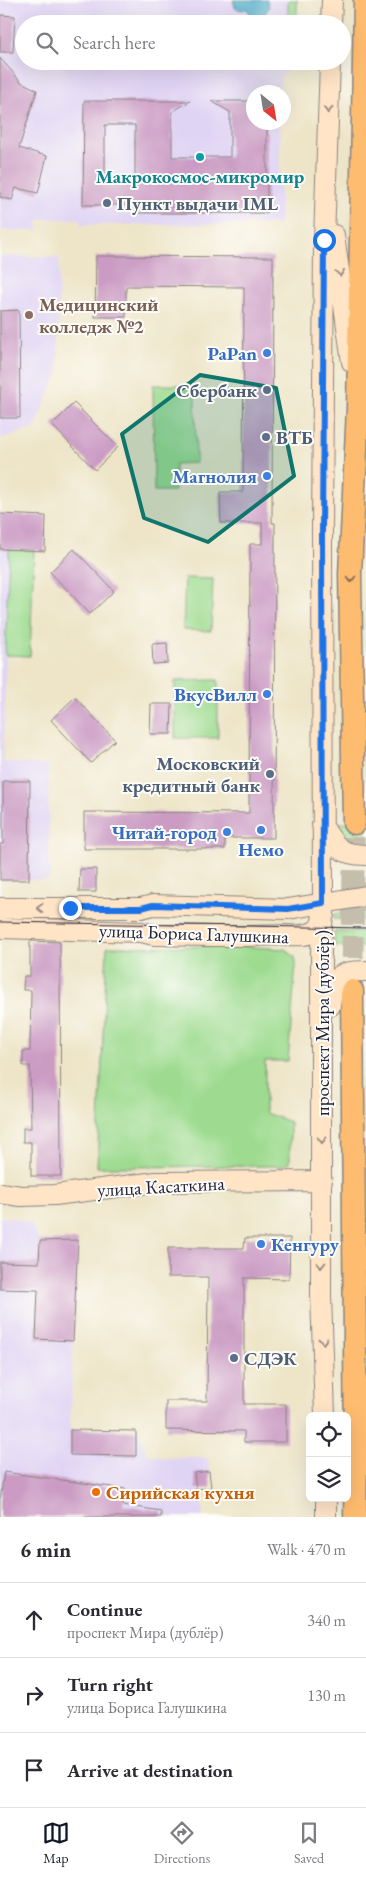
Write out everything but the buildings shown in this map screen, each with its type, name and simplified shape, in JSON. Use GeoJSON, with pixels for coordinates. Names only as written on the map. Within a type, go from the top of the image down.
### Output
{"type":"FeatureCollection","features":[{"type":"Feature","properties":{"kind":"main road"},"geometry":{"type":"LineString","coordinates":[[331,15],[332,0]]}},
{"type":"Feature","properties":{"kind":"main road"},"geometry":{"type":"LineString","coordinates":[[354,823],[350,574],[358,408],[365,0]]}},
{"type":"Feature","properties":{"kind":"main road","name":"проспект Мира (дублёр)"},"geometry":{"type":"LineString","coordinates":[[325,1412],[321,1294],[321,952],[327,908],[322,825],[322,533],[326,173],[330,70]]}},
{"type":"Feature","properties":{"kind":"main road"},"geometry":{"type":"LineString","coordinates":[[326,173],[358,408]]}},
{"type":"Feature","properties":{"kind":"main road"},"geometry":{"type":"LineString","coordinates":[[322,825],[340,851],[354,855],[366,855]]}},
{"type":"Feature","properties":{"kind":"main road"},"geometry":{"type":"LineString","coordinates":[[327,908],[366,896]]}},
{"type":"Feature","properties":{"kind":"main road","name":"улица Бориса Галушкина"},"geometry":{"type":"LineString","coordinates":[[0,908],[141,908],[153,905],[288,909],[327,908],[317,930],[310,934],[298,936],[253,938],[154,935],[141,932],[0,928]]}},
{"type":"Feature","properties":{"kind":"main road"},"geometry":{"type":"LineString","coordinates":[[288,935],[311,939],[317,944],[321,952]]}},
{"type":"Feature","properties":{"kind":"main road"},"geometry":{"type":"LineString","coordinates":[[322,1045],[329,1015],[332,986],[335,980],[347,972],[366,971]]}},
{"type":"Feature","properties":{"kind":"main road"},"geometry":{"type":"LineString","coordinates":[[352,991],[355,1517]]}},
{"type":"Feature","properties":{"kind":"main road","name":"улица Касаткина"},"geometry":{"type":"LineString","coordinates":[[0,1193],[21,1196],[55,1195],[156,1182],[322,1181]]}},
{"type":"Feature","properties":{"kind":"main road"},"geometry":{"type":"LineString","coordinates":[[326,1502],[326,1517]]}},
{"type":"Feature","properties":{"kind":"highlighted area"},"geometry":{"type":"Polygon","coordinates":[[[200,375],[276,388],[294,476],[208,542],[144,518],[122,434],[200,375]]]}},
{"type":"Feature","properties":{"kind":"shaded area"},"geometry":{"type":"Polygon","coordinates":[[[0,0],[288,0],[288,15],[15,15],[15,70],[287,70],[280,77],[280,85],[246,85],[246,130],[280,130],[280,224],[80,225],[81,219],[42,219],[37,223],[38,231],[0,230],[0,0]]]}},
{"type":"Feature","properties":{"kind":"shaded area","name":"Медицинский колледж №2"},"geometry":{"type":"Polygon","coordinates":[[[0,256],[59,257],[58,373],[35,428],[0,439],[0,256]]]}},
{"type":"Feature","properties":{"kind":"shaded area"},"geometry":{"type":"Polygon","coordinates":[[[0,549],[9,549],[3,762],[48,765],[49,880],[0,880],[0,549]]]}},
{"type":"Feature","properties":{"kind":"shaded area"},"geometry":{"type":"Polygon","coordinates":[[[0,1217],[19,1219],[31,1224],[40,1241],[36,1339],[73,1341],[70,1429],[140,1430],[140,1439],[147,1454],[162,1458],[208,1458],[211,1488],[201,1489],[203,1517],[0,1517],[0,1217]]]}},
{"type":"Feature","properties":{"kind":"green space"},"geometry":{"type":"Polygon","coordinates":[[[288,0],[297,0],[297,15],[288,15],[288,0]]]}},
{"type":"Feature","properties":{"kind":"green space"},"geometry":{"type":"Polygon","coordinates":[[[153,385],[195,385],[196,463],[175,464],[175,491],[154,491],[153,385]]]}},
{"type":"Feature","properties":{"kind":"green space"},"geometry":{"type":"Polygon","coordinates":[[[9,549],[34,550],[30,656],[5,655],[9,549]]]}},
{"type":"Feature","properties":{"kind":"green space"},"geometry":{"type":"Polygon","coordinates":[[[185,578],[213,579],[211,631],[183,630],[185,578]]]}},
{"type":"Feature","properties":{"kind":"green space"},"geometry":{"type":"Polygon","coordinates":[[[218,680],[218,738],[175,738],[175,681],[218,680]]]}},
{"type":"Feature","properties":{"kind":"green space"},"geometry":{"type":"Polygon","coordinates":[[[334,823],[366,823],[366,846],[345,844],[334,827],[334,823]]]}},
{"type":"Feature","properties":{"kind":"green space"},"geometry":{"type":"Polygon","coordinates":[[[366,909],[366,920],[334,919],[334,914],[366,909]]]}},
{"type":"Feature","properties":{"kind":"green space"},"geometry":{"type":"Polygon","coordinates":[[[334,932],[366,932],[366,947],[335,946],[334,932]]]}},
{"type":"Feature","properties":{"kind":"green space"},"geometry":{"type":"Polygon","coordinates":[[[236,946],[285,949],[295,957],[288,1061],[265,1061],[265,1113],[290,1122],[290,1162],[283,1166],[97,1167],[107,947],[236,946]]]}},
{"type":"Feature","properties":{"kind":"water"},"geometry":{"type":"Polygon","coordinates":[[[233,0],[267,0],[269,7],[265,14],[262,15],[252,15],[247,9],[235,8],[233,0]]]}},
{"type":"Feature","properties":{"kind":"tunnel"},"geometry":{"type":"LineString","coordinates":[[352,991],[354,823]]}},
{"type":"Feature","properties":{"kind":"tram line"},"geometry":{"type":"LineString","coordinates":[[0,922],[366,928]]}},
{"type":"Feature","properties":{"kind":"place","name":"Макрокосмос-микромир"},"geometry":{"type":"Point","coordinates":[200,157]}},
{"type":"Feature","properties":{"kind":"place","name":"Пункт выдачи IML"},"geometry":{"type":"Point","coordinates":[107,203]}},
{"type":"Feature","properties":{"kind":"place","name":"Медицинский колледж №2"},"geometry":{"type":"Point","coordinates":[29,315]}},
{"type":"Feature","properties":{"kind":"place","name":"PaPan"},"geometry":{"type":"Point","coordinates":[267,353]}},
{"type":"Feature","properties":{"kind":"place","name":"Сбербанк"},"geometry":{"type":"Point","coordinates":[267,390]}},
{"type":"Feature","properties":{"kind":"place","name":"ВТБ"},"geometry":{"type":"Point","coordinates":[266,437]}},
{"type":"Feature","properties":{"kind":"place","name":"Магнолия"},"geometry":{"type":"Point","coordinates":[267,476]}},
{"type":"Feature","properties":{"kind":"place","name":"ВкусВилл"},"geometry":{"type":"Point","coordinates":[267,694]}},
{"type":"Feature","properties":{"kind":"place","name":"Московский кредитный банк"},"geometry":{"type":"Point","coordinates":[270,774]}},
{"type":"Feature","properties":{"kind":"place","name":"Немо"},"geometry":{"type":"Point","coordinates":[261,830]}},
{"type":"Feature","properties":{"kind":"place","name":"Читай-город"},"geometry":{"type":"Point","coordinates":[227,832]}},
{"type":"Feature","properties":{"kind":"place","name":"Кенгуру"},"geometry":{"type":"Point","coordinates":[261,1244]}},
{"type":"Feature","properties":{"kind":"place","name":"СДЭК"},"geometry":{"type":"Point","coordinates":[234,1358]}},
{"type":"Feature","properties":{"kind":"place","name":"Сирийская кухня"},"geometry":{"type":"Point","coordinates":[96,1492]}},
{"type":"Feature","properties":{"kind":"route"},"geometry":{"type":"LineString","coordinates":[[70,908],[141,908],[153,905],[288,909],[323,903],[322,533],[324,240]]}}]}
